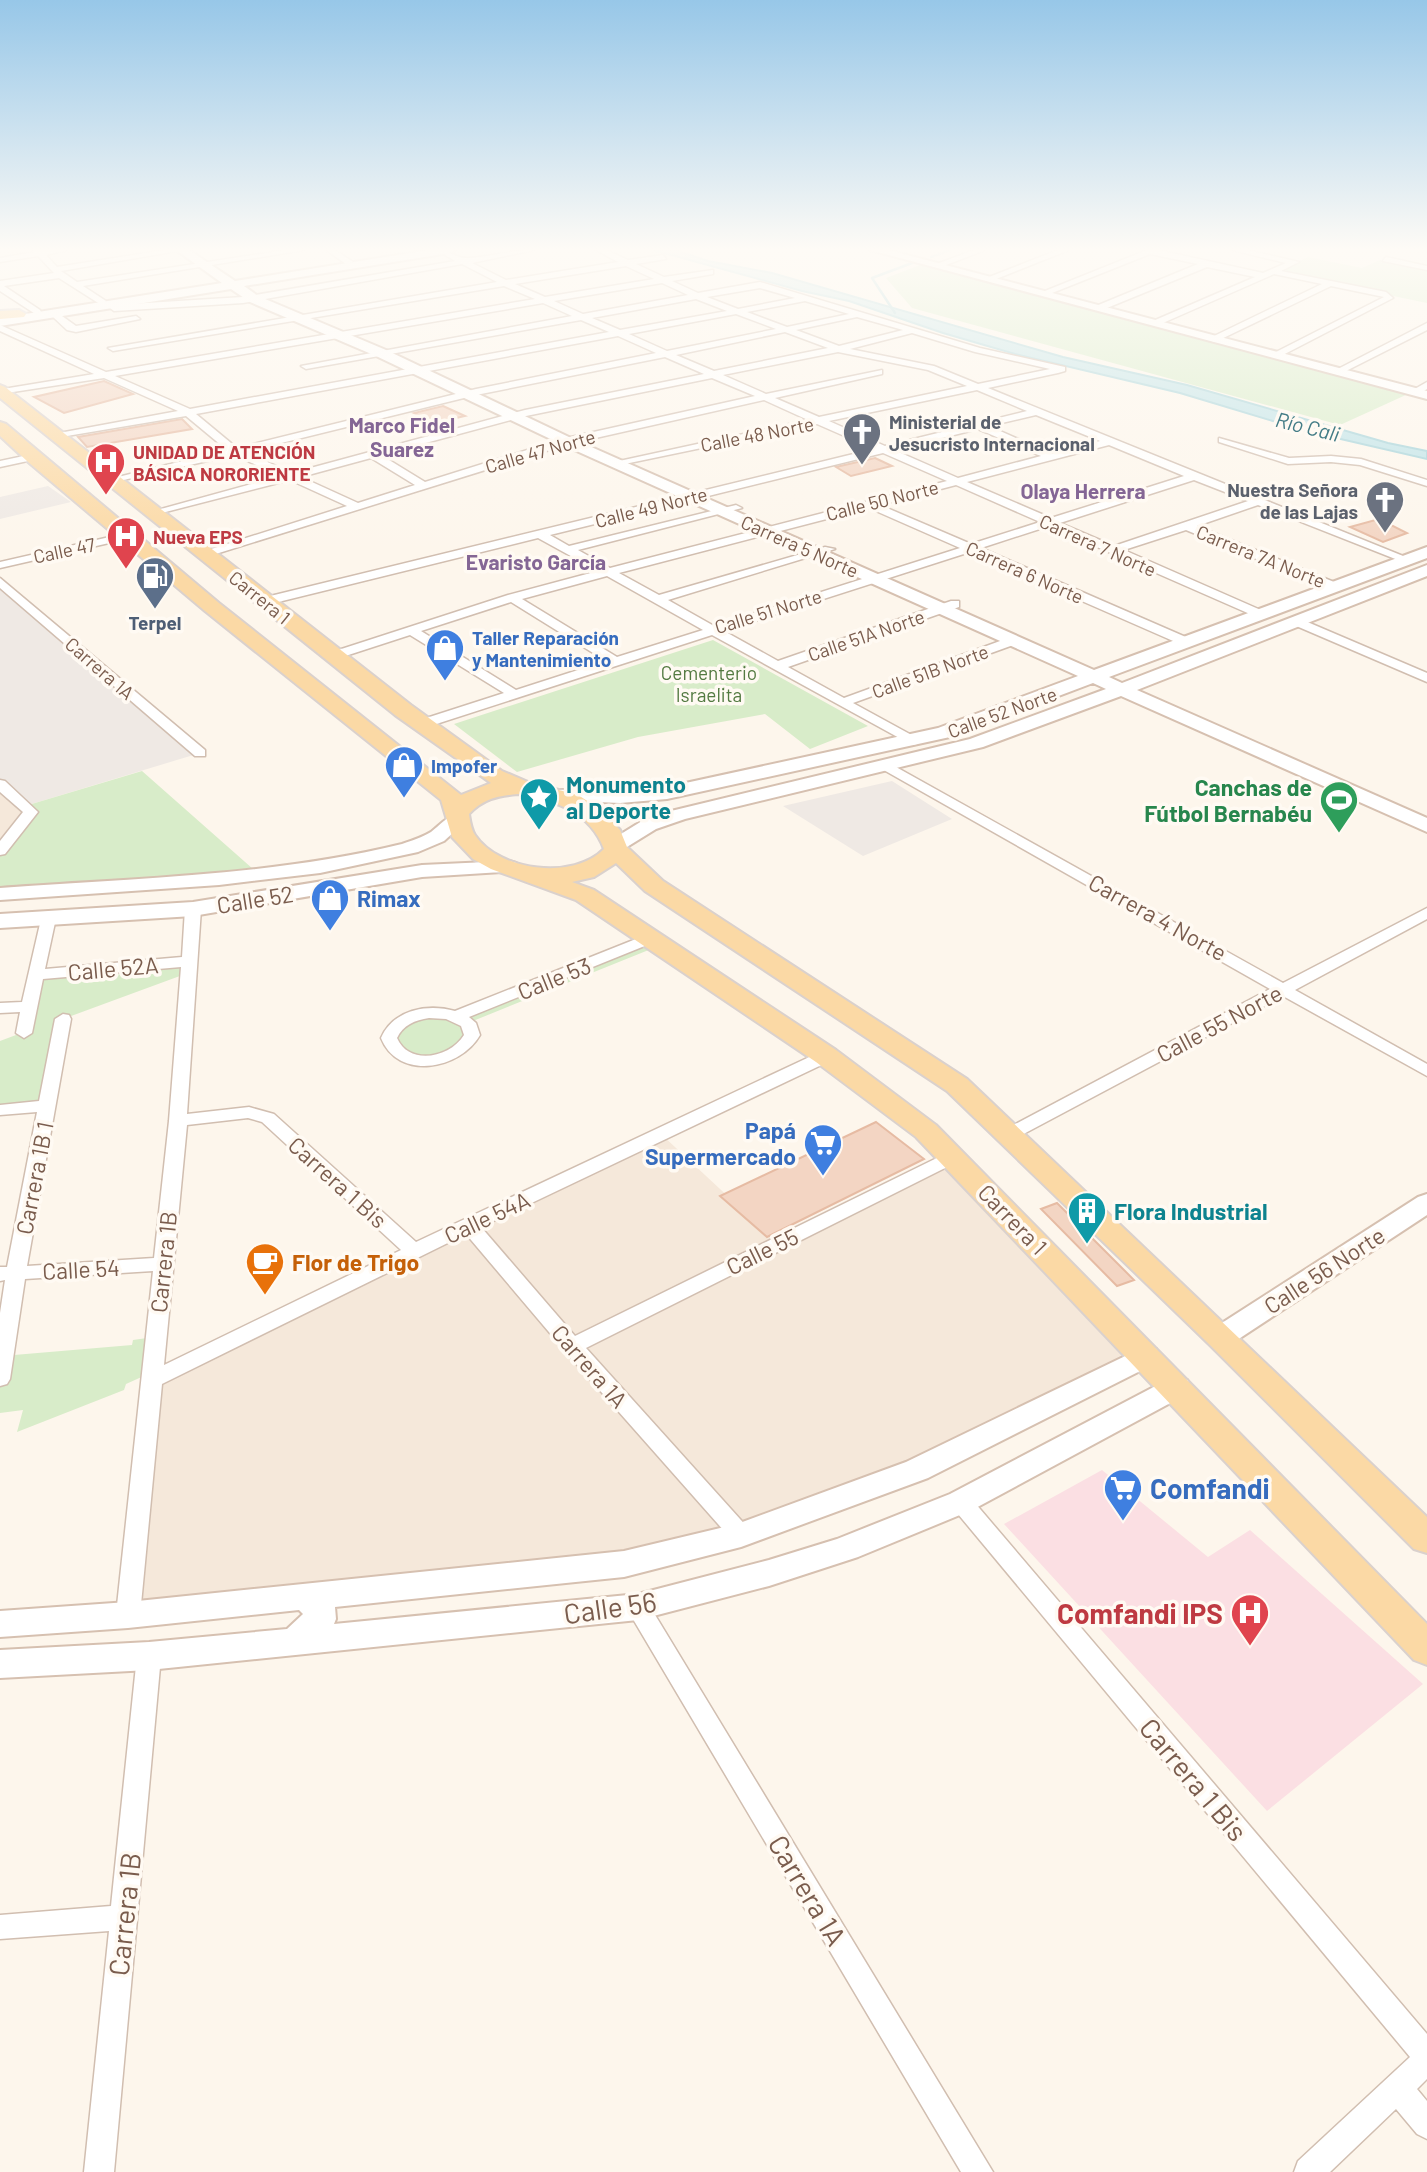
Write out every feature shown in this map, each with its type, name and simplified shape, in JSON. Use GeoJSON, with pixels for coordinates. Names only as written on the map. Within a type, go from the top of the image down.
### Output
{"type":"FeatureCollection","features":[{"type":"Feature","properties":{"kind":"main road"},"geometry":{"type":"LineString","coordinates":[[1269,351],[1423,390]]}},
{"type":"Feature","properties":{"kind":"main road","name":"Carrera 5 Norte"},"geometry":{"type":"LineString","coordinates":[[386,352],[697,496],[1427,816]]}},
{"type":"Feature","properties":{"kind":"main road","name":"Carrera 1"},"geometry":{"type":"LineString","coordinates":[[2,391],[422,724],[500,779],[528,789]]}},
{"type":"Feature","properties":{"kind":"main road","name":"Carrera 1"},"geometry":{"type":"LineString","coordinates":[[0,427],[322,697],[450,796],[470,844],[490,859],[585,895],[826,1056],[926,1131],[1177,1387],[1427,1649]]}},
{"type":"Feature","properties":{"kind":"main road"},"geometry":{"type":"LineString","coordinates":[[1115,680],[1135,662],[1176,644],[1427,552]]}},
{"type":"Feature","properties":{"kind":"main road","name":"Calle 52 Norte"},"geometry":{"type":"LineString","coordinates":[[558,796],[620,797],[667,793],[943,733],[1000,713],[1198,659],[1427,570]]}},
{"type":"Feature","properties":{"kind":"main road","name":"Carrera 5 Norte"},"geometry":{"type":"LineString","coordinates":[[949,606],[1015,640],[1115,680],[1427,825]]}},
{"type":"Feature","properties":{"kind":"main road"},"geometry":{"type":"LineString","coordinates":[[1176,644],[1164,652],[1172,658],[1198,659]]}},
{"type":"Feature","properties":{"kind":"main road","name":"Calle 52 Norte"},"geometry":{"type":"LineString","coordinates":[[615,848],[649,825],[678,815],[976,744],[1091,701],[1115,680]]}},
{"type":"Feature","properties":{"kind":"main road"},"geometry":{"type":"LineString","coordinates":[[1000,713],[1018,710],[1031,715],[1033,721],[1020,729]]}},
{"type":"Feature","properties":{"kind":"main road"},"geometry":{"type":"LineString","coordinates":[[457,816],[467,801],[485,792],[507,788],[528,789],[558,796],[584,807],[601,819],[611,832],[615,848],[654,886],[957,1085],[1221,1337],[1427,1539]]}},
{"type":"Feature","properties":{"kind":"main road","name":"Calle 52"},"geometry":{"type":"LineString","coordinates":[[0,894],[219,879],[320,867],[411,848],[437,837],[457,816]]}},
{"type":"Feature","properties":{"kind":"main road"},"geometry":{"type":"LineString","coordinates":[[519,870],[563,876],[584,872],[608,860],[615,848]]}},
{"type":"Feature","properties":{"kind":"main road","name":"Calle 52"},"geometry":{"type":"LineString","coordinates":[[0,921],[193,909],[422,871],[519,870]]}},
{"type":"Feature","properties":{"kind":"main road","name":"Calle 56 Norte"},"geometry":{"type":"LineString","coordinates":[[1221,1337],[1427,1203]]}},
{"type":"Feature","properties":{"kind":"main road","name":"Calle 56"},"geometry":{"type":"LineString","coordinates":[[0,1624],[128,1615],[624,1564],[741,1535],[917,1469],[1072,1395],[1146,1356]]}},
{"type":"Feature","properties":{"kind":"main road","name":"Calle 56"},"geometry":{"type":"LineString","coordinates":[[0,1664],[149,1656],[638,1607],[769,1573],[847,1548],[961,1502],[1177,1387]]}},
{"type":"Feature","properties":{"kind":"main road"},"geometry":{"type":"LineString","coordinates":[[1072,1395],[1087,1398],[1099,1406],[1104,1415],[1100,1427]]}},
{"type":"Feature","properties":{"kind":"main road"},"geometry":{"type":"LineString","coordinates":[[294,1642],[320,1619],[319,1608],[305,1597]]}},
{"type":"Feature","properties":{"kind":"main road"},"geometry":{"type":"LineString","coordinates":[[36,1661],[19,1653],[19,1638],[42,1621]]}},
{"type":"Feature","properties":{"kind":"street"},"geometry":{"type":"LineString","coordinates":[[59,351],[188,412],[235,451],[287,477],[356,506]]}},
{"type":"Feature","properties":{"kind":"street"},"geometry":{"type":"LineString","coordinates":[[2,391],[244,351]]}},
{"type":"Feature","properties":{"kind":"street"},"geometry":{"type":"LineString","coordinates":[[306,366],[390,351]]}},
{"type":"Feature","properties":{"kind":"street"},"geometry":{"type":"LineString","coordinates":[[59,436],[516,351]]}},
{"type":"Feature","properties":{"kind":"street","name":"Carrera 7 Norte"},"geometry":{"type":"LineString","coordinates":[[660,351],[1259,614]]}},
{"type":"Feature","properties":{"kind":"street"},"geometry":{"type":"LineString","coordinates":[[114,481],[472,393],[679,351]]}},
{"type":"Feature","properties":{"kind":"street"},"geometry":{"type":"LineString","coordinates":[[154,513],[519,415],[715,374],[801,351]]}},
{"type":"Feature","properties":{"kind":"street"},"geometry":{"type":"LineString","coordinates":[[879,351],[978,387],[1109,442],[1408,560]]}},
{"type":"Feature","properties":{"kind":"street","name":"Calle 48 Norte"},"geometry":{"type":"LineString","coordinates":[[622,462],[1062,369],[984,351]]}},
{"type":"Feature","properties":{"kind":"street"},"geometry":{"type":"LineString","coordinates":[[1279,354],[1284,351]]}},
{"type":"Feature","properties":{"kind":"street"},"geometry":{"type":"LineString","coordinates":[[1341,370],[1377,351]]}},
{"type":"Feature","properties":{"kind":"street","name":"Calle 47 Norte"},"geometry":{"type":"LineString","coordinates":[[206,554],[572,440],[879,372]]}},
{"type":"Feature","properties":{"kind":"street","name":"Calle 49 Norte"},"geometry":{"type":"LineString","coordinates":[[266,601],[1035,412]]}},
{"type":"Feature","properties":{"kind":"street"},"geometry":{"type":"LineString","coordinates":[[979,426],[1051,457]]}},
{"type":"Feature","properties":{"kind":"street"},"geometry":{"type":"LineString","coordinates":[[1223,440],[1288,461],[1331,459],[1361,462],[1427,483]]}},
{"type":"Feature","properties":{"kind":"street","name":"Calle 50 Norte"},"geometry":{"type":"LineString","coordinates":[[333,656],[512,598],[770,528],[1109,442]]}},
{"type":"Feature","properties":{"kind":"street"},"geometry":{"type":"LineString","coordinates":[[371,454],[423,485]]}},
{"type":"Feature","properties":{"kind":"street"},"geometry":{"type":"LineString","coordinates":[[0,464],[33,457]]}},
{"type":"Feature","properties":{"kind":"street","name":"Calle 51 Norte"},"geometry":{"type":"LineString","coordinates":[[422,724],[710,629],[1194,476]]}},
{"type":"Feature","properties":{"kind":"street"},"geometry":{"type":"LineString","coordinates":[[1111,551],[1261,501]]}},
{"type":"Feature","properties":{"kind":"street","name":"Carrera 6 Norte"},"geometry":{"type":"LineString","coordinates":[[867,503],[969,547],[1176,644]]}},
{"type":"Feature","properties":{"kind":"street"},"geometry":{"type":"LineString","coordinates":[[569,549],[729,510]]}},
{"type":"Feature","properties":{"kind":"street","name":"Carrera 7A Norte"},"geometry":{"type":"LineString","coordinates":[[1187,526],[1335,587]]}},
{"type":"Feature","properties":{"kind":"street"},"geometry":{"type":"LineString","coordinates":[[540,534],[912,741]]}},
{"type":"Feature","properties":{"kind":"street","name":"Calle 47"},"geometry":{"type":"LineString","coordinates":[[0,565],[127,536]]}},
{"type":"Feature","properties":{"kind":"street"},"geometry":{"type":"LineString","coordinates":[[660,599],[823,551]]}},
{"type":"Feature","properties":{"kind":"street","name":"Carrera 1A"},"geometry":{"type":"LineString","coordinates":[[0,582],[200,753]]}},
{"type":"Feature","properties":{"kind":"street"},"geometry":{"type":"LineString","coordinates":[[512,598],[615,661]]}},
{"type":"Feature","properties":{"kind":"street","name":"Calle 51A Norte"},"geometry":{"type":"LineString","coordinates":[[777,666],[949,606]]}},
{"type":"Feature","properties":{"kind":"street"},"geometry":{"type":"LineString","coordinates":[[1298,622],[1427,678]]}},
{"type":"Feature","properties":{"kind":"street"},"geometry":{"type":"LineString","coordinates":[[412,631],[514,694]]}},
{"type":"Feature","properties":{"kind":"street","name":"Calle 51B Norte"},"geometry":{"type":"LineString","coordinates":[[844,702],[1015,640]]}},
{"type":"Feature","properties":{"kind":"street","name":"Carrera 4 Norte"},"geometry":{"type":"LineString","coordinates":[[887,766],[1427,1071]]}},
{"type":"Feature","properties":{"kind":"street"},"geometry":{"type":"LineString","coordinates":[[0,784],[32,812],[0,851]]}},
{"type":"Feature","properties":{"kind":"street","name":"Carrera 1B"},"geometry":{"type":"LineString","coordinates":[[128,1615],[178,1121],[193,909]]}},
{"type":"Feature","properties":{"kind":"street","name":"Calle 55 Norte"},"geometry":{"type":"LineString","coordinates":[[1010,1134],[1427,913]]}},
{"type":"Feature","properties":{"kind":"street"},"geometry":{"type":"LineString","coordinates":[[24,1032],[48,918]]}},
{"type":"Feature","properties":{"kind":"street","name":"Calle 53"},"geometry":{"type":"LineString","coordinates":[[463,1020],[656,942]]}},
{"type":"Feature","properties":{"kind":"street","name":"Calle 52A"},"geometry":{"type":"LineString","coordinates":[[36,975],[189,961]]}},
{"type":"Feature","properties":{"kind":"street"},"geometry":{"type":"LineString","coordinates":[[0,1009],[30,1006]]}},
{"type":"Feature","properties":{"kind":"street","name":"Carrera 1B 1"},"geometry":{"type":"LineString","coordinates":[[0,1379],[8,1273],[48,1106],[63,1019]]}},
{"type":"Feature","properties":{"kind":"street","name":"Calle 54A"},"geometry":{"type":"LineString","coordinates":[[151,1380],[414,1251],[826,1056]]}},
{"type":"Feature","properties":{"kind":"street"},"geometry":{"type":"LineString","coordinates":[[0,1110],[48,1106]]}},
{"type":"Feature","properties":{"kind":"street","name":"Carrera 1 Bis"},"geometry":{"type":"LineString","coordinates":[[178,1121],[249,1112],[268,1118],[414,1251]]}},
{"type":"Feature","properties":{"kind":"street","name":"Calle 55"},"geometry":{"type":"LineString","coordinates":[[572,1346],[953,1157]]}},
{"type":"Feature","properties":{"kind":"street","name":"Carrera 1A"},"geometry":{"type":"LineString","coordinates":[[469,1225],[572,1346],[741,1535]]}},
{"type":"Feature","properties":{"kind":"street","name":"Calle 54"},"geometry":{"type":"LineString","coordinates":[[8,1273],[162,1264]]}},
{"type":"Feature","properties":{"kind":"street","name":"Carrera 1 Bis"},"geometry":{"type":"LineString","coordinates":[[961,1502],[1427,2058]]}},
{"type":"Feature","properties":{"kind":"street","name":"Carrera 1A"},"geometry":{"type":"LineString","coordinates":[[638,1607],[978,2172]]}},
{"type":"Feature","properties":{"kind":"street","name":"Carrera 1B"},"geometry":{"type":"LineString","coordinates":[[99,2172],[149,1656]]}},
{"type":"Feature","properties":{"kind":"street"},"geometry":{"type":"LineString","coordinates":[[0,1927],[123,1918]]}},
{"type":"Feature","properties":{"kind":"street"},"geometry":{"type":"LineString","coordinates":[[1309,2172],[1427,2058]]}},
{"type":"Feature","properties":{"kind":"street"},"geometry":{"type":"LineString","coordinates":[[1398,2088],[1427,2124]]}},
{"type":"Feature","properties":{"kind":"shaded area"},"geometry":{"type":"Polygon","coordinates":[[[48,486],[71,502],[0,519],[0,497],[48,486]]]}},
{"type":"Feature","properties":{"kind":"shaded area"},"geometry":{"type":"Polygon","coordinates":[[[0,582],[200,753],[25,806],[0,784],[0,582]]]}},
{"type":"Feature","properties":{"kind":"shaded area"},"geometry":{"type":"Polygon","coordinates":[[[892,781],[952,819],[863,856],[783,806],[892,781]]]}},
{"type":"Feature","properties":{"kind":"shaded area"},"geometry":{"type":"Polygon","coordinates":[[[0,784],[31,812],[0,851],[0,784]]]}},
{"type":"Feature","properties":{"kind":"shaded area"},"geometry":{"type":"Polygon","coordinates":[[[661,1134],[778,1243],[953,1157],[1146,1356],[917,1470],[624,1564],[128,1615],[151,1380],[661,1134]]]}},
{"type":"Feature","properties":{"kind":"shaded area","name":"Comfandi IPS"},"geometry":{"type":"Polygon","coordinates":[[[1102,1470],[1208,1557],[1250,1530],[1423,1684],[1267,1811],[1004,1524],[1102,1470]]]}},
{"type":"Feature","properties":{"kind":"green space"},"geometry":{"type":"Polygon","coordinates":[[[1071,351],[1247,351],[1408,394],[1340,425],[1071,351]]]}},
{"type":"Feature","properties":{"kind":"green space","name":"Cementerio Israelita"},"geometry":{"type":"Polygon","coordinates":[[[713,640],[868,726],[810,749],[765,714],[638,737],[517,772],[454,724],[713,640]]]}},
{"type":"Feature","properties":{"kind":"green space"},"geometry":{"type":"Polygon","coordinates":[[[142,771],[253,869],[0,894],[0,851],[31,813],[25,806],[142,771]]]}},
{"type":"Feature","properties":{"kind":"green space"},"geometry":{"type":"Polygon","coordinates":[[[651,938],[661,945],[468,1023],[471,1029],[449,1057],[407,1058],[391,1032],[401,1021],[449,1014],[651,938]]]}},
{"type":"Feature","properties":{"kind":"green space"},"geometry":{"type":"Polygon","coordinates":[[[189,961],[188,973],[63,1019],[48,1106],[0,1110],[0,1041],[24,1032],[36,975],[189,961]]]}},
{"type":"Feature","properties":{"kind":"green space"},"geometry":{"type":"Polygon","coordinates":[[[147,1338],[146,1375],[126,1384],[124,1390],[17,1432],[23,1410],[0,1413],[0,1343],[14,1355],[132,1345],[133,1340],[147,1338]]]}},
{"type":"Feature","properties":{"kind":"water","name":"Río Cali"},"geometry":{"type":"Polygon","coordinates":[[[1006,351],[1043,351],[1187,385],[1388,443],[1427,451],[1427,459],[1306,431],[1180,393],[1006,351]]]}},
{"type":"Feature","properties":{"kind":"building"},"geometry":{"type":"Polygon","coordinates":[[[104,381],[133,394],[64,413],[34,397],[104,381]]]}},
{"type":"Feature","properties":{"kind":"building"},"geometry":{"type":"Polygon","coordinates":[[[443,406],[465,416],[435,423],[414,413],[443,406]]]}},
{"type":"Feature","properties":{"kind":"building"},"geometry":{"type":"Polygon","coordinates":[[[182,419],[192,429],[87,447],[78,437],[182,419]]]}},
{"type":"Feature","properties":{"kind":"building","name":"Ministerial de Jesucristo Internacional"},"geometry":{"type":"Polygon","coordinates":[[[875,458],[892,466],[851,476],[836,467],[875,458]]]}},
{"type":"Feature","properties":{"kind":"building","name":"Nuestra Señora de las Lajas"},"geometry":{"type":"Polygon","coordinates":[[[1379,519],[1407,533],[1383,542],[1350,527],[1379,519]]]}},
{"type":"Feature","properties":{"kind":"building","name":"Papá Supermercado"},"geometry":{"type":"Polygon","coordinates":[[[876,1122],[924,1159],[767,1237],[720,1196],[876,1122]]]}},
{"type":"Feature","properties":{"kind":"building","name":"Flora Industrial"},"geometry":{"type":"Polygon","coordinates":[[[1057,1203],[1134,1280],[1117,1286],[1041,1209],[1057,1203]]]}},
{"type":"Feature","properties":{"kind":"place","name":"Ministerial de Jesucristo Internacional"},"geometry":{"type":"Point","coordinates":[862,466]}},
{"type":"Feature","properties":{"kind":"place","name":"UNIDAD DE ATENCIÓN BÁSICA NORORIENTE"},"geometry":{"type":"Point","coordinates":[106,496]}},
{"type":"Feature","properties":{"kind":"place","name":"Nuestra Señora de las Lajas"},"geometry":{"type":"Point","coordinates":[1385,534]}},
{"type":"Feature","properties":{"kind":"place","name":"Nueva EPS"},"geometry":{"type":"Point","coordinates":[126,570]}},
{"type":"Feature","properties":{"kind":"place","name":"Terpel"},"geometry":{"type":"Point","coordinates":[155,610]}},
{"type":"Feature","properties":{"kind":"place","name":"Taller Reparación y Mantenimiento"},"geometry":{"type":"Point","coordinates":[445,682]}},
{"type":"Feature","properties":{"kind":"place","name":"Impofer"},"geometry":{"type":"Point","coordinates":[404,799]}},
{"type":"Feature","properties":{"kind":"place","name":"Monumento al Deporte"},"geometry":{"type":"Point","coordinates":[539,831]}},
{"type":"Feature","properties":{"kind":"place","name":"Canchas de Fútbol Bernabéu"},"geometry":{"type":"Point","coordinates":[1339,834]}},
{"type":"Feature","properties":{"kind":"place","name":"Rimax"},"geometry":{"type":"Point","coordinates":[330,932]}},
{"type":"Feature","properties":{"kind":"place","name":"Papá Supermercado"},"geometry":{"type":"Point","coordinates":[823,1177]}},
{"type":"Feature","properties":{"kind":"place","name":"Flora Industrial"},"geometry":{"type":"Point","coordinates":[1087,1245]}},
{"type":"Feature","properties":{"kind":"place","name":"Flor de Trigo"},"geometry":{"type":"Point","coordinates":[265,1296]}},
{"type":"Feature","properties":{"kind":"place","name":"Comfandi"},"geometry":{"type":"Point","coordinates":[1123,1522]}},
{"type":"Feature","properties":{"kind":"place","name":"Comfandi IPS"},"geometry":{"type":"Point","coordinates":[1250,1647]}},
{"type":"Feature","properties":{"kind":"district","name":"Marco Fidel Suarez"},"geometry":{"type":"Point","coordinates":[402,436]}},
{"type":"Feature","properties":{"kind":"district","name":"Olaya Herrera"},"geometry":{"type":"Point","coordinates":[1083,490]}},
{"type":"Feature","properties":{"kind":"district","name":"Evaristo García"},"geometry":{"type":"Point","coordinates":[536,561]}}]}
